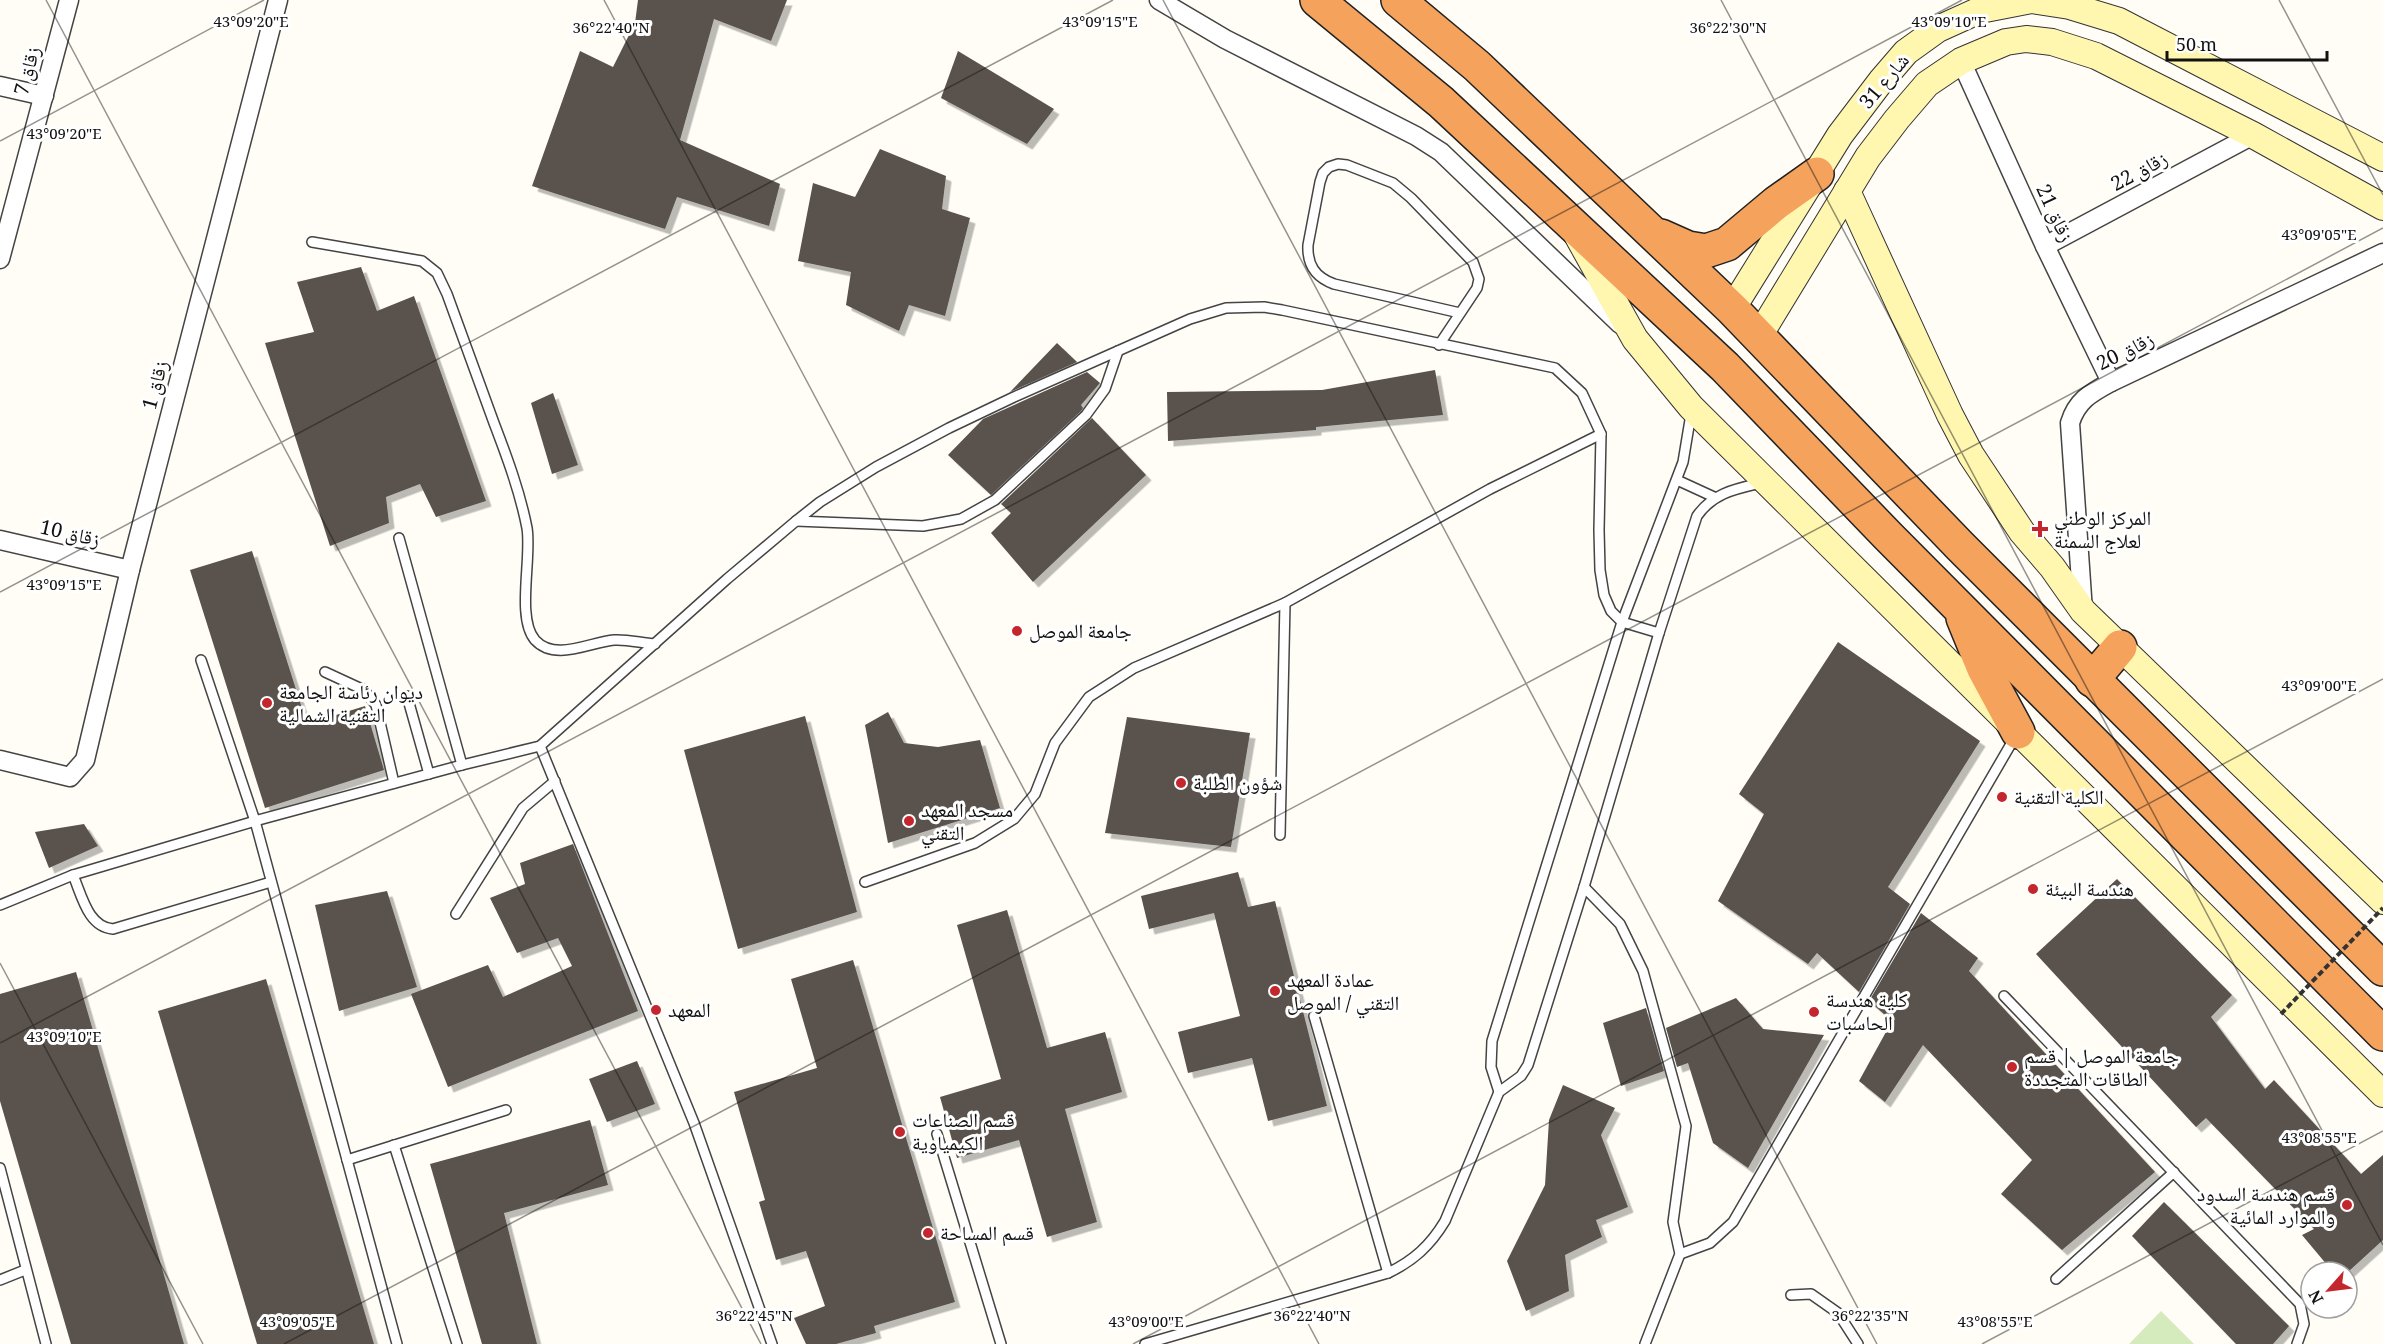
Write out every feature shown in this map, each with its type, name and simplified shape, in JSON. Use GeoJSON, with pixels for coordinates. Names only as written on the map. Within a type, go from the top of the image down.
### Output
{"type":"FeatureCollection","features":[{"type":"Feature","properties":{"kind":"highway"},"geometry":{"type":"LineString","coordinates":[[1317,0],[1441,102],[1725,367],[1888,536],[2383,1034]]}},
{"type":"Feature","properties":{"kind":"highway"},"geometry":{"type":"LineString","coordinates":[[1398,0],[1478,66],[1732,309],[2092,680],[2383,969]]}},
{"type":"Feature","properties":{"kind":"highway"},"geometry":{"type":"LineString","coordinates":[[1653,232],[1688,248],[1706,251],[1727,244],[1776,203],[1817,174]]}},
{"type":"Feature","properties":{"kind":"highway"},"geometry":{"type":"LineString","coordinates":[[1958,604],[1984,669],[2018,732]]}},
{"type":"Feature","properties":{"kind":"highway"},"geometry":{"type":"LineString","coordinates":[[2092,680],[2120,647]]}},
{"type":"Feature","properties":{"kind":"main road"},"geometry":{"type":"LineString","coordinates":[[2026,39],[2032,0]]}},
{"type":"Feature","properties":{"kind":"main road","name":"شارع 31"},"geometry":{"type":"LineString","coordinates":[[1732,309],[1840,135],[1881,81],[1906,52],[1938,29],[1980,10],[2032,0],[2070,6],[2119,21],[2383,158]]}},
{"type":"Feature","properties":{"kind":"main road","name":"شارع 31"},"geometry":{"type":"LineString","coordinates":[[1759,336],[1868,157],[1927,84],[1960,61],[2006,42],[2026,39],[2052,42],[2096,56],[2253,135],[2383,207]]}},
{"type":"Feature","properties":{"kind":"main road"},"geometry":{"type":"LineString","coordinates":[[2199,107],[2216,71]]}},
{"type":"Feature","properties":{"kind":"main road"},"geometry":{"type":"LineString","coordinates":[[1840,135],[1868,157]]}},
{"type":"Feature","properties":{"kind":"main road"},"geometry":{"type":"LineString","coordinates":[[1847,191],[1950,415],[1971,455],[2016,523],[2052,567],[2083,611],[2383,901]]}},
{"type":"Feature","properties":{"kind":"main road"},"geometry":{"type":"LineString","coordinates":[[1573,227],[1599,278],[1635,339],[1691,407],[2383,1094]]}},
{"type":"Feature","properties":{"kind":"street","name":"زقاق 7"},"geometry":{"type":"LineString","coordinates":[[0,259],[69,0]]}},
{"type":"Feature","properties":{"kind":"street","name":"زقاق 1"},"geometry":{"type":"LineString","coordinates":[[0,760],[70,777],[85,760],[130,570],[278,0]]}},
{"type":"Feature","properties":{"kind":"street"},"geometry":{"type":"LineString","coordinates":[[1160,0],[1225,39],[1416,136],[1441,152],[1635,339]]}},
{"type":"Feature","properties":{"kind":"street","name":"زقاق 21"},"geometry":{"type":"LineString","coordinates":[[1960,61],[2045,246],[2111,382]]}},
{"type":"Feature","properties":{"kind":"street"},"geometry":{"type":"LineString","coordinates":[[0,87],[44,96]]}},
{"type":"Feature","properties":{"kind":"street","name":"زقاق 22"},"geometry":{"type":"LineString","coordinates":[[2045,246],[2253,135]]}},
{"type":"Feature","properties":{"kind":"street","name":"زقاق 20"},"geometry":{"type":"LineString","coordinates":[[2083,611],[2070,423],[2081,401],[2090,393],[2111,382],[2383,253]]}},
{"type":"Feature","properties":{"kind":"street","name":"زقاق 10"},"geometry":{"type":"LineString","coordinates":[[0,540],[130,570]]}},
{"type":"Feature","properties":{"kind":"lane"},"geometry":{"type":"LineString","coordinates":[[1439,345],[1477,288],[1479,279],[1473,262],[1411,198],[1393,183],[1347,165],[1338,164],[1329,167],[1323,173],[1320,182],[1308,245],[1307,255],[1316,274],[1334,284],[1460,313]]}},
{"type":"Feature","properties":{"kind":"lane"},"geometry":{"type":"LineString","coordinates":[[312,242],[405,256],[422,261],[437,273],[447,294],[512,472],[527,528],[529,555],[525,601],[528,626],[535,640],[549,649],[567,650],[615,640],[655,644]]}},
{"type":"Feature","properties":{"kind":"lane"},"geometry":{"type":"LineString","coordinates":[[0,905],[73,875],[255,821],[540,746],[820,502],[876,467],[949,428],[1208,312],[1245,307],[1282,310],[1555,368],[1582,393],[1601,434],[1599,530],[1600,570],[1604,595],[1611,610],[1622,622],[1659,633]]}},
{"type":"Feature","properties":{"kind":"lane"},"geometry":{"type":"LineString","coordinates":[[796,521],[923,526],[961,519],[979,510],[995,500],[1086,415],[1105,389],[1118,351]]}},
{"type":"Feature","properties":{"kind":"lane"},"geometry":{"type":"LineString","coordinates":[[1499,1092],[1491,1067],[1492,1041],[1622,622],[1677,480],[1687,444],[1691,407]]}},
{"type":"Feature","properties":{"kind":"lane"},"geometry":{"type":"LineString","coordinates":[[865,882],[975,843],[1014,819],[1035,794],[1055,743],[1089,697],[1134,668],[1284,603],[1490,489],[1601,434]]}},
{"type":"Feature","properties":{"kind":"lane"},"geometry":{"type":"LineString","coordinates":[[1677,480],[1714,497]]}},
{"type":"Feature","properties":{"kind":"lane"},"geometry":{"type":"LineString","coordinates":[[1145,1344],[1388,1273],[1406,1265],[1434,1238],[1445,1221],[1499,1092],[1521,1076],[1528,1065],[1584,887],[1659,633],[1697,516],[1714,497],[1765,482]]}},
{"type":"Feature","properties":{"kind":"lane"},"geometry":{"type":"LineString","coordinates":[[399,538],[462,765]]}},
{"type":"Feature","properties":{"kind":"lane"},"geometry":{"type":"LineString","coordinates":[[1280,835],[1284,603]]}},
{"type":"Feature","properties":{"kind":"lane"},"geometry":{"type":"LineString","coordinates":[[201,660],[255,821],[397,1344]]}},
{"type":"Feature","properties":{"kind":"lane"},"geometry":{"type":"LineString","coordinates":[[325,672],[364,690],[376,705],[394,783]]}},
{"type":"Feature","properties":{"kind":"lane"},"geometry":{"type":"LineString","coordinates":[[408,696],[429,774]]}},
{"type":"Feature","properties":{"kind":"lane"},"geometry":{"type":"LineString","coordinates":[[1680,1254],[1710,1243],[1733,1222],[2018,732]]}},
{"type":"Feature","properties":{"kind":"lane"},"geometry":{"type":"LineString","coordinates":[[540,746],[694,1124],[772,1344]]}},
{"type":"Feature","properties":{"kind":"lane"},"geometry":{"type":"LineString","coordinates":[[456,914],[523,808],[555,781]]}},
{"type":"Feature","properties":{"kind":"lane"},"geometry":{"type":"LineString","coordinates":[[73,875],[95,922],[103,928],[113,929],[271,882]]}},
{"type":"Feature","properties":{"kind":"lane"},"geometry":{"type":"LineString","coordinates":[[1584,887],[1620,924],[1643,971],[1686,1126],[1673,1222],[1680,1254],[1645,1344]]}},
{"type":"Feature","properties":{"kind":"lane"},"geometry":{"type":"LineString","coordinates":[[2004,996],[2300,1305],[2304,1324],[2297,1344]]}},
{"type":"Feature","properties":{"kind":"lane"},"geometry":{"type":"LineString","coordinates":[[1314,1016],[1388,1273]]}},
{"type":"Feature","properties":{"kind":"lane"},"geometry":{"type":"LineString","coordinates":[[347,1160],[506,1110]]}},
{"type":"Feature","properties":{"kind":"lane"},"geometry":{"type":"LineString","coordinates":[[937,1134],[1000,1344]]}},
{"type":"Feature","properties":{"kind":"lane"},"geometry":{"type":"LineString","coordinates":[[394,1145],[457,1344]]}},
{"type":"Feature","properties":{"kind":"lane"},"geometry":{"type":"LineString","coordinates":[[0,1168],[46,1344]]}},
{"type":"Feature","properties":{"kind":"lane"},"geometry":{"type":"LineString","coordinates":[[2056,1279],[2174,1172]]}},
{"type":"Feature","properties":{"kind":"lane"},"geometry":{"type":"LineString","coordinates":[[0,1280],[25,1270]]}},
{"type":"Feature","properties":{"kind":"lane"},"geometry":{"type":"LineString","coordinates":[[1791,1295],[1811,1294],[1838,1313],[1858,1344]]}},
{"type":"Feature","properties":{"kind":"path"},"geometry":{"type":"LineString","coordinates":[[2281,1014],[2383,908]]}},
{"type":"Feature","properties":{"kind":"green space"},"geometry":{"type":"Polygon","coordinates":[[[2161,1311],[2194,1344],[2129,1344],[2161,1311]]]}},
{"type":"Feature","properties":{"kind":"building"},"geometry":{"type":"Polygon","coordinates":[[[638,0],[787,0],[771,41],[714,19],[680,140],[780,184],[769,226],[677,197],[665,229],[532,186],[580,51],[613,67],[635,23],[638,0]]]}},
{"type":"Feature","properties":{"kind":"building"},"geometry":{"type":"Polygon","coordinates":[[[958,51],[1054,109],[1027,144],[941,98],[958,51]]]}},
{"type":"Feature","properties":{"kind":"building"},"geometry":{"type":"Polygon","coordinates":[[[880,149],[946,176],[942,209],[970,218],[945,316],[909,305],[899,331],[846,305],[851,272],[798,261],[813,183],[855,197],[880,149]]]}},
{"type":"Feature","properties":{"kind":"building"},"geometry":{"type":"Polygon","coordinates":[[[361,267],[377,311],[414,296],[486,501],[436,517],[420,484],[386,497],[389,523],[330,546],[265,343],[314,332],[297,282],[361,267]]]}},
{"type":"Feature","properties":{"kind":"building"},"geometry":{"type":"Polygon","coordinates":[[[1057,343],[1077,362],[1010,392],[1057,343]]]}},
{"type":"Feature","properties":{"kind":"building"},"geometry":{"type":"Polygon","coordinates":[[[1435,370],[1443,415],[1316,427],[1316,430],[1168,441],[1167,392],[1322,390],[1435,370]]]}},
{"type":"Feature","properties":{"kind":"building"},"geometry":{"type":"Polygon","coordinates":[[[1087,372],[1100,383],[1081,405],[1083,408],[1081,411],[991,495],[948,455],[983,419],[1087,372]]]}},
{"type":"Feature","properties":{"kind":"building"},"geometry":{"type":"Polygon","coordinates":[[[553,393],[578,465],[552,474],[531,403],[553,393]]]}},
{"type":"Feature","properties":{"kind":"building"},"geometry":{"type":"Polygon","coordinates":[[[1092,418],[1146,475],[1033,582],[991,533],[1011,513],[1001,504],[1092,418]]]}},
{"type":"Feature","properties":{"kind":"building"},"geometry":{"type":"Polygon","coordinates":[[[252,551],[307,724],[365,706],[384,770],[265,808],[190,570],[252,551]]]}},
{"type":"Feature","properties":{"kind":"building"},"geometry":{"type":"Polygon","coordinates":[[[1838,642],[1980,741],[1888,887],[1910,904],[1859,992],[1817,953],[1808,964],[1718,901],[1764,814],[1739,794],[1838,642]]]}},
{"type":"Feature","properties":{"kind":"building"},"geometry":{"type":"Polygon","coordinates":[[[888,712],[904,743],[938,747],[980,740],[1000,808],[888,843],[865,725],[888,712]]]}},
{"type":"Feature","properties":{"kind":"building"},"geometry":{"type":"Polygon","coordinates":[[[805,716],[857,912],[738,949],[684,750],[805,716]]]}},
{"type":"Feature","properties":{"kind":"building"},"geometry":{"type":"Polygon","coordinates":[[[1127,717],[1250,733],[1231,847],[1105,833],[1127,717]]]}},
{"type":"Feature","properties":{"kind":"building"},"geometry":{"type":"Polygon","coordinates":[[[84,824],[98,846],[49,868],[35,832],[84,824]]]}},
{"type":"Feature","properties":{"kind":"building"},"geometry":{"type":"Polygon","coordinates":[[[573,844],[638,1011],[448,1087],[411,994],[488,965],[503,997],[572,966],[558,938],[517,953],[490,898],[525,884],[520,863],[573,844]]]}},
{"type":"Feature","properties":{"kind":"building"},"geometry":{"type":"Polygon","coordinates":[[[1238,872],[1248,907],[1275,901],[1327,1106],[1268,1121],[1252,1058],[1188,1073],[1178,1032],[1240,1016],[1214,913],[1149,929],[1141,896],[1238,872]]]}},
{"type":"Feature","properties":{"kind":"building"},"geometry":{"type":"Polygon","coordinates":[[[2117,879],[2232,995],[2211,1017],[2265,1089],[2274,1080],[2361,1174],[2383,1155],[2383,1240],[2359,1262],[2359,1260],[2323,1260],[2302,1235],[2314,1229],[2206,1118],[2196,1127],[2036,954],[2117,879]]]}},
{"type":"Feature","properties":{"kind":"building"},"geometry":{"type":"Polygon","coordinates":[[[387,891],[417,987],[339,1011],[315,905],[387,891]]]}},
{"type":"Feature","properties":{"kind":"building"},"geometry":{"type":"Polygon","coordinates":[[[1007,910],[1047,1048],[1105,1032],[1122,1092],[1065,1109],[1097,1222],[1047,1237],[1019,1140],[957,1158],[940,1097],[1001,1079],[957,925],[1007,910]]]}},
{"type":"Feature","properties":{"kind":"building"},"geometry":{"type":"Polygon","coordinates":[[[1921,913],[1978,958],[1969,971],[2155,1172],[2062,1250],[2001,1194],[2032,1160],[1923,1045],[1885,1102],[1859,1081],[1892,1021],[1869,1001],[1921,913]]]}},
{"type":"Feature","properties":{"kind":"building"},"geometry":{"type":"Polygon","coordinates":[[[853,960],[955,1302],[874,1326],[876,1333],[836,1344],[806,1344],[794,1318],[825,1306],[806,1251],[776,1260],[759,1202],[765,1200],[734,1092],[817,1068],[791,979],[853,960]]]}},
{"type":"Feature","properties":{"kind":"building"},"geometry":{"type":"Polygon","coordinates":[[[76,972],[184,1344],[71,1344],[0,1101],[0,994],[76,972]]]}},
{"type":"Feature","properties":{"kind":"building"},"geometry":{"type":"Polygon","coordinates":[[[266,979],[374,1344],[257,1344],[158,1011],[266,979]]]}},
{"type":"Feature","properties":{"kind":"building"},"geometry":{"type":"Polygon","coordinates":[[[1736,998],[1763,1029],[1824,1035],[1748,1168],[1713,1143],[1688,1063],[1677,1067],[1666,1028],[1736,998]]]}},
{"type":"Feature","properties":{"kind":"building"},"geometry":{"type":"Polygon","coordinates":[[[1646,1008],[1664,1071],[1621,1086],[1603,1023],[1646,1008]]]}},
{"type":"Feature","properties":{"kind":"building"},"geometry":{"type":"Polygon","coordinates":[[[637,1061],[655,1104],[607,1122],[589,1079],[637,1061]]]}},
{"type":"Feature","properties":{"kind":"building"},"geometry":{"type":"Polygon","coordinates":[[[1563,1085],[1615,1108],[1601,1135],[1628,1207],[1596,1220],[1602,1237],[1565,1255],[1569,1291],[1526,1311],[1507,1261],[1545,1185],[1549,1120],[1563,1085]]]}},
{"type":"Feature","properties":{"kind":"building"},"geometry":{"type":"Polygon","coordinates":[[[590,1120],[608,1185],[504,1213],[537,1344],[482,1344],[430,1164],[590,1120]]]}},
{"type":"Feature","properties":{"kind":"building"},"geometry":{"type":"Polygon","coordinates":[[[2164,1202],[2289,1326],[2273,1344],[2236,1344],[2132,1236],[2164,1202]]]}},
{"type":"Feature","properties":{"kind":"place","name":"المركز الوطني لعلاج السمنة"},"geometry":{"type":"Point","coordinates":[2040,529]}},
{"type":"Feature","properties":{"kind":"place","name":"جامعة الموصل"},"geometry":{"type":"Point","coordinates":[1017,631]}},
{"type":"Feature","properties":{"kind":"place","name":"ديوان رئاسة الجامعة التقنية الشمالية"},"geometry":{"type":"Point","coordinates":[267,703]}},
{"type":"Feature","properties":{"kind":"place","name":"شؤون الطلبة"},"geometry":{"type":"Point","coordinates":[1181,783]}},
{"type":"Feature","properties":{"kind":"place","name":"الكلية التقنية"},"geometry":{"type":"Point","coordinates":[2002,797]}},
{"type":"Feature","properties":{"kind":"place","name":"مسجد المعهد التقني"},"geometry":{"type":"Point","coordinates":[909,821]}},
{"type":"Feature","properties":{"kind":"place","name":"هندسة البيئة"},"geometry":{"type":"Point","coordinates":[2033,889]}},
{"type":"Feature","properties":{"kind":"place","name":"عمادة المعهد التقني / الموصل"},"geometry":{"type":"Point","coordinates":[1275,991]}},
{"type":"Feature","properties":{"kind":"place","name":"المعهد"},"geometry":{"type":"Point","coordinates":[656,1010]}},
{"type":"Feature","properties":{"kind":"place","name":"كلية هندسة الحاسبات"},"geometry":{"type":"Point","coordinates":[1814,1012]}},
{"type":"Feature","properties":{"kind":"place","name":"جامعة الموصل | قسم الطاقات المتجددة"},"geometry":{"type":"Point","coordinates":[2012,1067]}},
{"type":"Feature","properties":{"kind":"place","name":"قسم الصناعات الكيمياوية"},"geometry":{"type":"Point","coordinates":[900,1132]}},
{"type":"Feature","properties":{"kind":"place","name":"قسم هندسة السدود والموارد المائية"},"geometry":{"type":"Point","coordinates":[2347,1205]}},
{"type":"Feature","properties":{"kind":"place","name":"قسم المساحة"},"geometry":{"type":"Point","coordinates":[928,1233]}}]}
